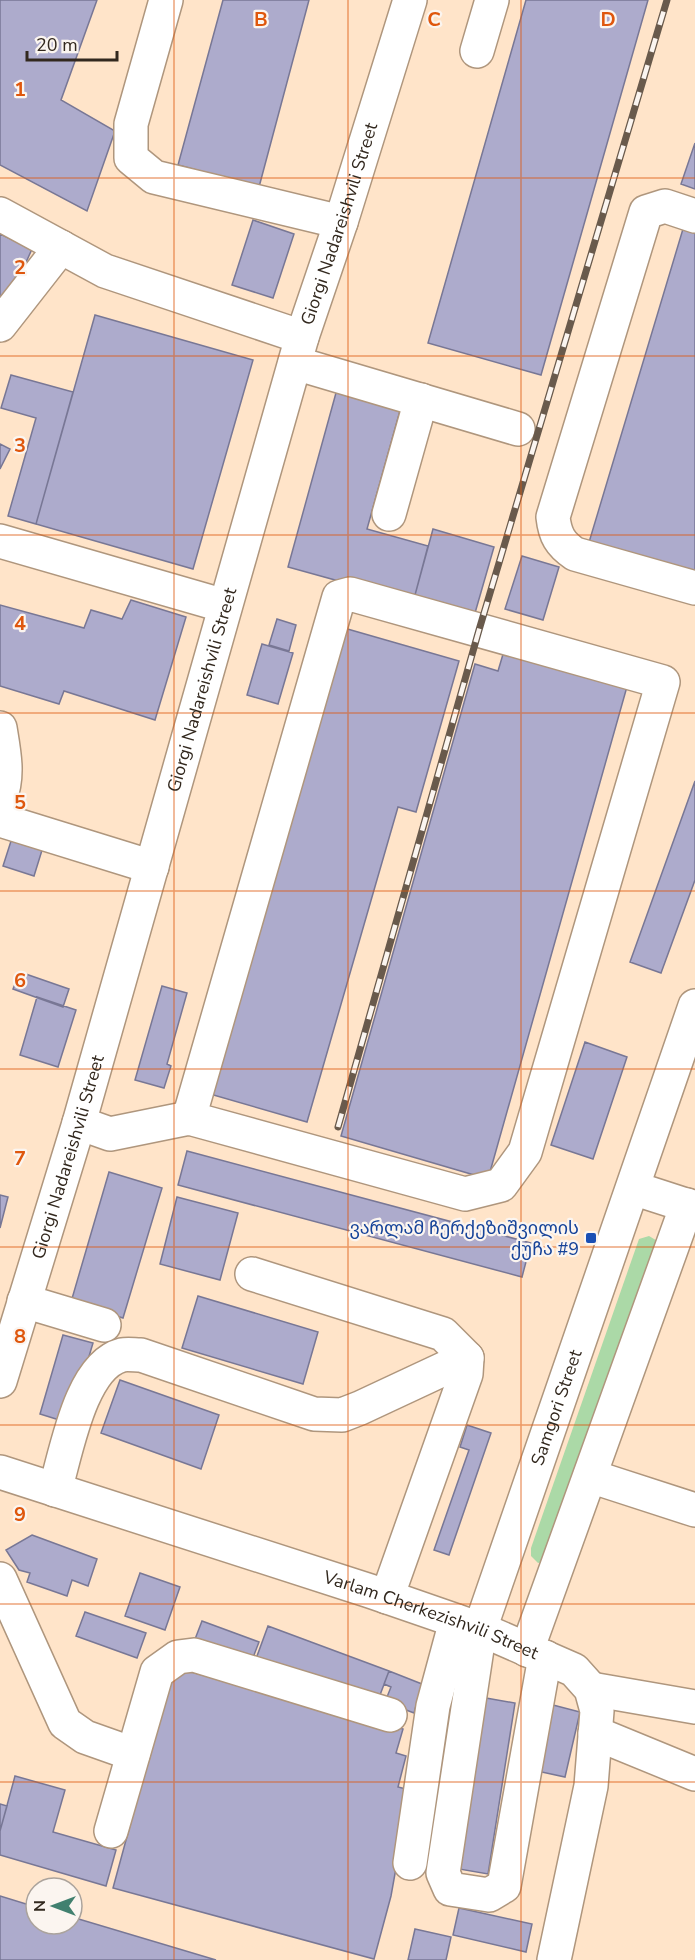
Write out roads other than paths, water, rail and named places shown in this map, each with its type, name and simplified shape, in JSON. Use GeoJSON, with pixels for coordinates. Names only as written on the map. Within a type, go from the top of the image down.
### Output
{"type":"FeatureCollection","features":[{"type":"Feature","properties":{"kind":"street"},"geometry":{"type":"LineString","coordinates":[[166,0],[131,123],[131,158],[154,177],[341,222]]}},
{"type":"Feature","properties":{"kind":"street","name":"Giorgi Nadareishvili Street"},"geometry":{"type":"LineString","coordinates":[[0,1381],[79,1123],[298,350],[341,222],[410,0]]}},
{"type":"Feature","properties":{"kind":"street"},"geometry":{"type":"LineString","coordinates":[[477,51],[492,0]]}},
{"type":"Feature","properties":{"kind":"street"},"geometry":{"type":"LineString","coordinates":[[695,216],[665,206],[646,212],[553,517],[555,533],[564,547],[575,554],[695,588]]}},
{"type":"Feature","properties":{"kind":"street"},"geometry":{"type":"LineString","coordinates":[[0,214],[105,270],[421,400],[518,429]]}},
{"type":"Feature","properties":{"kind":"street"},"geometry":{"type":"LineString","coordinates":[[0,325],[61,247]]}},
{"type":"Feature","properties":{"kind":"street"},"geometry":{"type":"LineString","coordinates":[[389,514],[421,400]]}},
{"type":"Feature","properties":{"kind":"street"},"geometry":{"type":"LineString","coordinates":[[0,542],[225,606]]}},
{"type":"Feature","properties":{"kind":"street"},"geometry":{"type":"LineString","coordinates":[[79,1123],[110,1134],[189,1118],[465,1194],[501,1185],[525,1152],[663,682],[350,594],[339,597],[189,1118]]}},
{"type":"Feature","properties":{"kind":"street"},"geometry":{"type":"LineString","coordinates":[[0,728],[5,756],[5,786],[0,798]]}},
{"type":"Feature","properties":{"kind":"street"},"geometry":{"type":"LineString","coordinates":[[0,820],[152,867]]}},
{"type":"Feature","properties":{"kind":"street","name":"Samgori Street"},"geometry":{"type":"LineString","coordinates":[[468,1625],[633,1188],[695,1006]]}},
{"type":"Feature","properties":{"kind":"street"},"geometry":{"type":"LineString","coordinates":[[468,1625],[443,1873],[450,1889],[489,1895],[504,1886],[536,1654],[590,1476],[691,1207],[633,1188]]}},
{"type":"Feature","properties":{"kind":"street"},"geometry":{"type":"LineString","coordinates":[[252,1274],[443,1334],[457,1345],[467,1358],[466,1374],[387,1597]]}},
{"type":"Feature","properties":{"kind":"street"},"geometry":{"type":"LineString","coordinates":[[24,1301],[105,1325]]}},
{"type":"Feature","properties":{"kind":"street"},"geometry":{"type":"LineString","coordinates":[[55,1490],[87,1386],[105,1365],[122,1355],[141,1355],[314,1414],[342,1415],[467,1358]]}},
{"type":"Feature","properties":{"kind":"street","name":"Varlam Cherkezishvili Street"},"geometry":{"type":"LineString","coordinates":[[0,1472],[468,1625],[574,1670],[591,1689]]}},
{"type":"Feature","properties":{"kind":"street"},"geometry":{"type":"LineString","coordinates":[[590,1476],[695,1510]]}},
{"type":"Feature","properties":{"kind":"street"},"geometry":{"type":"LineString","coordinates":[[0,1579],[65,1723],[85,1737],[133,1754]]}},
{"type":"Feature","properties":{"kind":"street"},"geometry":{"type":"LineString","coordinates":[[410,1863],[434,1706],[468,1625]]}},
{"type":"Feature","properties":{"kind":"street"},"geometry":{"type":"LineString","coordinates":[[111,1831],[157,1672],[178,1657],[194,1655],[390,1715]]}},
{"type":"Feature","properties":{"kind":"street"},"geometry":{"type":"LineString","coordinates":[[555,1960],[591,1786],[597,1711],[591,1689],[695,1707]]}},
{"type":"Feature","properties":{"kind":"street"},"geometry":{"type":"LineString","coordinates":[[595,1733],[695,1774]]}},
{"type":"Feature","properties":{"kind":"railway"},"geometry":{"type":"LineString","coordinates":[[338,1127],[479,630],[667,0]]}},
{"type":"Feature","properties":{"kind":"place","name":"ვარლამ ჩერქეზიშვილის ქუჩა #9"},"geometry":{"type":"Point","coordinates":[591,1238]}}]}
